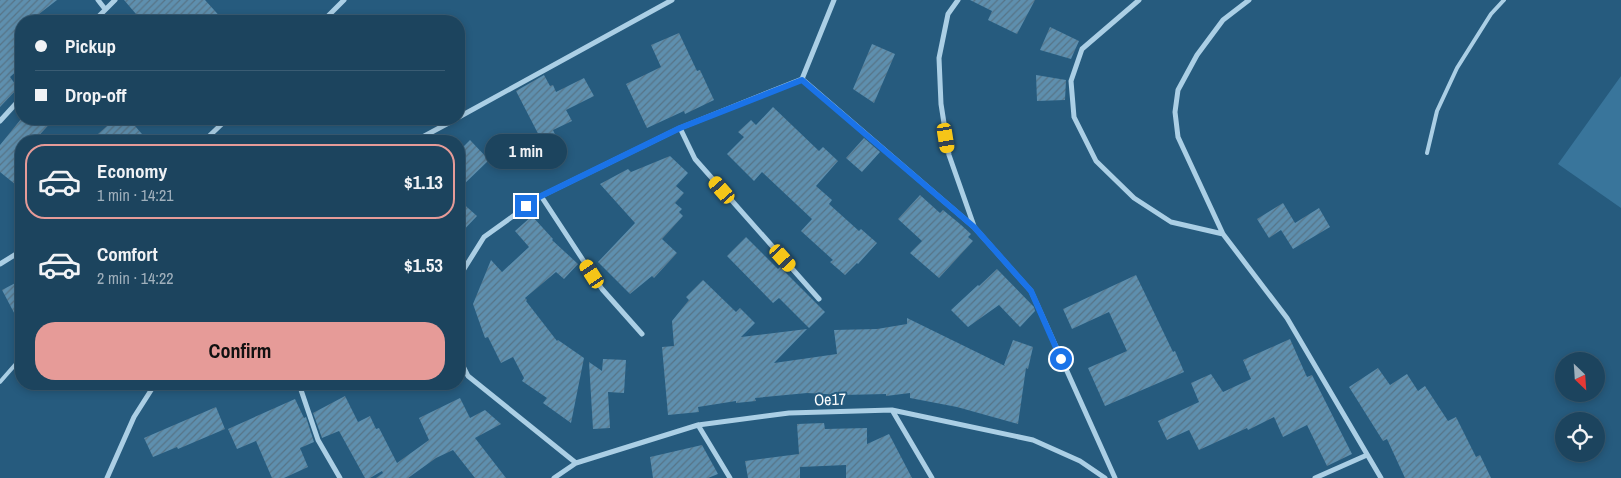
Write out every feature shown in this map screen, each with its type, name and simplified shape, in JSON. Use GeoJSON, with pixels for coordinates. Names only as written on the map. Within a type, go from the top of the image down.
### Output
{"type":"FeatureCollection","features":[{"type":"Feature","properties":{"kind":"street"},"geometry":{"type":"LineString","coordinates":[[98,0],[105,9]]}},
{"type":"Feature","properties":{"kind":"street"},"geometry":{"type":"LineString","coordinates":[[100,15],[115,0]]}},
{"type":"Feature","properties":{"kind":"street"},"geometry":{"type":"LineString","coordinates":[[329,15],[344,0]]}},
{"type":"Feature","properties":{"kind":"street"},"geometry":{"type":"LineString","coordinates":[[465,114],[672,0]]}},
{"type":"Feature","properties":{"kind":"street"},"geometry":{"type":"LineString","coordinates":[[465,267],[484,237],[541,196],[680,128],[802,80],[834,0]]}},
{"type":"Feature","properties":{"kind":"street"},"geometry":{"type":"LineString","coordinates":[[958,0],[948,14],[939,58],[941,104],[949,156],[974,227]]}},
{"type":"Feature","properties":{"kind":"street"},"geometry":{"type":"LineString","coordinates":[[1139,0],[1082,49],[1071,81],[1074,116],[1096,161],[1134,198],[1171,222],[1222,234]]}},
{"type":"Feature","properties":{"kind":"street"},"geometry":{"type":"LineString","coordinates":[[1250,0],[1224,20],[1197,54],[1178,90],[1175,112],[1178,137],[1222,234],[1287,318],[1381,478]]}},
{"type":"Feature","properties":{"kind":"street"},"geometry":{"type":"LineString","coordinates":[[802,80],[974,227],[1031,291],[1115,478]]}},
{"type":"Feature","properties":{"kind":"street"},"geometry":{"type":"LineString","coordinates":[[0,121],[15,105]]}},
{"type":"Feature","properties":{"kind":"street"},"geometry":{"type":"LineString","coordinates":[[210,135],[221,125]]}},
{"type":"Feature","properties":{"kind":"street"},"geometry":{"type":"LineString","coordinates":[[426,135],[444,125]]}},
{"type":"Feature","properties":{"kind":"street"},"geometry":{"type":"LineString","coordinates":[[680,128],[695,159],[819,300]]}},
{"type":"Feature","properties":{"kind":"street"},"geometry":{"type":"LineString","coordinates":[[541,196],[602,289],[642,334]]}},
{"type":"Feature","properties":{"kind":"street"},"geometry":{"type":"LineString","coordinates":[[0,264],[15,255]]}},
{"type":"Feature","properties":{"kind":"street"},"geometry":{"type":"LineString","coordinates":[[465,370],[468,376],[576,463]]}},
{"type":"Feature","properties":{"kind":"street"},"geometry":{"type":"LineString","coordinates":[[107,478],[134,417],[151,390]]}},
{"type":"Feature","properties":{"kind":"street"},"geometry":{"type":"LineString","coordinates":[[301,390],[318,440],[340,478]]}},
{"type":"Feature","properties":{"kind":"street"},"geometry":{"type":"LineString","coordinates":[[892,410],[932,478]]}},
{"type":"Feature","properties":{"kind":"street","name":"Oe17"},"geometry":{"type":"LineString","coordinates":[[554,478],[576,463],[698,425],[789,413],[892,410],[1033,440],[1080,461],[1104,478]]}},
{"type":"Feature","properties":{"kind":"street"},"geometry":{"type":"LineString","coordinates":[[698,425],[730,478]]}},
{"type":"Feature","properties":{"kind":"street"},"geometry":{"type":"LineString","coordinates":[[1315,478],[1367,454]]}},
{"type":"Feature","properties":{"kind":"lane"},"geometry":{"type":"LineString","coordinates":[[1427,154],[1437,110],[1457,68],[1491,14],[1504,0]]}},
{"type":"Feature","properties":{"kind":"lane"},"geometry":{"type":"LineString","coordinates":[[0,382],[15,365]]}},
{"type":"Feature","properties":{"kind":"shaded area"},"geometry":{"type":"Polygon","coordinates":[[[1621,76],[1621,208],[1558,164],[1621,76]]]}},
{"type":"Feature","properties":{"kind":"building"},"geometry":{"type":"Polygon","coordinates":[[[0,0],[57,0],[38,15],[15,15],[15,72],[10,77],[15,84],[15,91],[0,107],[0,0]]]}},
{"type":"Feature","properties":{"kind":"building"},"geometry":{"type":"Polygon","coordinates":[[[124,0],[205,0],[219,15],[137,15],[124,0]]]}},
{"type":"Feature","properties":{"kind":"building"},"geometry":{"type":"Polygon","coordinates":[[[970,0],[1035,0],[1017,34],[988,20],[992,11],[970,0]]]}},
{"type":"Feature","properties":{"kind":"building"},"geometry":{"type":"Polygon","coordinates":[[[1050,27],[1079,41],[1071,59],[1040,50],[1050,27]]]}},
{"type":"Feature","properties":{"kind":"building"},"geometry":{"type":"Polygon","coordinates":[[[679,33],[697,71],[700,70],[714,100],[685,114],[684,111],[647,128],[626,84],[661,67],[651,45],[679,33]]]}},
{"type":"Feature","properties":{"kind":"building"},"geometry":{"type":"Polygon","coordinates":[[[872,44],[895,54],[874,103],[853,89],[872,44]]]}},
{"type":"Feature","properties":{"kind":"building"},"geometry":{"type":"Polygon","coordinates":[[[544,75],[550,86],[553,85],[556,92],[584,78],[594,96],[566,110],[572,121],[553,130],[558,141],[545,147],[516,91],[544,75]]]}},
{"type":"Feature","properties":{"kind":"building"},"geometry":{"type":"Polygon","coordinates":[[[1036,75],[1066,80],[1065,100],[1037,101],[1036,75]]]}},
{"type":"Feature","properties":{"kind":"building"},"geometry":{"type":"Polygon","coordinates":[[[773,107],[819,151],[823,147],[838,161],[816,186],[832,200],[829,204],[859,231],[861,229],[877,243],[845,275],[830,262],[833,260],[801,231],[812,219],[762,172],[754,181],[727,154],[744,137],[738,132],[751,120],[756,125],[773,107]]]}},
{"type":"Feature","properties":{"kind":"building"},"geometry":{"type":"Polygon","coordinates":[[[16,125],[49,125],[39,135],[15,135],[15,184],[0,172],[0,145],[16,125]]]}},
{"type":"Feature","properties":{"kind":"building"},"geometry":{"type":"Polygon","coordinates":[[[108,125],[134,125],[143,135],[97,135],[108,125]]]}},
{"type":"Feature","properties":{"kind":"building"},"geometry":{"type":"Polygon","coordinates":[[[864,138],[880,152],[862,172],[846,158],[864,138]]]}},
{"type":"Feature","properties":{"kind":"building"},"geometry":{"type":"Polygon","coordinates":[[[470,140],[489,160],[465,183],[465,145],[470,140]]]}},
{"type":"Feature","properties":{"kind":"building"},"geometry":{"type":"Polygon","coordinates":[[[670,156],[688,173],[676,186],[684,193],[675,203],[682,209],[679,212],[683,216],[662,239],[677,253],[654,278],[652,276],[630,294],[598,262],[635,223],[600,184],[628,169],[631,172],[670,156]]]}},
{"type":"Feature","properties":{"kind":"building"},"geometry":{"type":"Polygon","coordinates":[[[920,195],[940,213],[943,210],[960,224],[971,234],[968,237],[973,241],[939,278],[910,253],[922,241],[898,219],[920,195]]]}},
{"type":"Feature","properties":{"kind":"building"},"geometry":{"type":"Polygon","coordinates":[[[1283,203],[1295,223],[1319,208],[1330,227],[1293,249],[1281,230],[1269,238],[1257,219],[1283,203]]]}},
{"type":"Feature","properties":{"kind":"building"},"geometry":{"type":"Polygon","coordinates":[[[465,205],[477,216],[465,229],[465,205]]]}},
{"type":"Feature","properties":{"kind":"building"},"geometry":{"type":"Polygon","coordinates":[[[532,216],[552,240],[578,264],[564,279],[556,272],[525,298],[557,341],[584,358],[571,423],[543,403],[547,398],[522,381],[524,378],[513,357],[501,363],[488,337],[485,338],[473,304],[491,260],[502,272],[529,247],[515,231],[532,216]]]}},
{"type":"Feature","properties":{"kind":"building"},"geometry":{"type":"Polygon","coordinates":[[[746,237],[778,269],[780,267],[825,312],[809,328],[779,298],[773,303],[727,256],[746,237]]]}},
{"type":"Feature","properties":{"kind":"building"},"geometry":{"type":"Polygon","coordinates":[[[997,269],[1034,307],[1035,311],[1020,327],[999,305],[968,327],[951,310],[997,269]]]}},
{"type":"Feature","properties":{"kind":"building"},"geometry":{"type":"Polygon","coordinates":[[[1136,275],[1184,372],[1105,406],[1088,368],[1127,351],[1109,312],[1072,329],[1063,309],[1136,275]]]}},
{"type":"Feature","properties":{"kind":"building"},"geometry":{"type":"Polygon","coordinates":[[[703,280],[736,312],[740,308],[755,323],[741,337],[807,329],[774,363],[837,354],[834,330],[877,329],[907,324],[907,318],[1005,366],[1013,340],[1033,347],[1028,369],[1026,368],[1018,424],[957,407],[910,398],[910,393],[886,396],[886,394],[843,395],[807,393],[755,398],[756,401],[736,403],[736,401],[698,407],[699,412],[668,415],[662,347],[674,346],[672,321],[689,300],[686,297],[703,280]]]}},
{"type":"Feature","properties":{"kind":"building"},"geometry":{"type":"Polygon","coordinates":[[[15,283],[15,315],[2,290],[15,283]]]}},
{"type":"Feature","properties":{"kind":"building"},"geometry":{"type":"Polygon","coordinates":[[[1290,339],[1307,377],[1312,375],[1352,454],[1327,466],[1307,425],[1283,437],[1274,417],[1199,450],[1189,430],[1167,440],[1158,421],[1199,402],[1191,383],[1211,374],[1223,392],[1251,379],[1243,360],[1290,339]]]}},
{"type":"Feature","properties":{"kind":"building"},"geometry":{"type":"Polygon","coordinates":[[[603,359],[626,360],[624,393],[608,392],[610,428],[593,429],[589,362],[602,371],[603,359]]]}},
{"type":"Feature","properties":{"kind":"building"},"geometry":{"type":"Polygon","coordinates":[[[1378,368],[1390,385],[1407,374],[1418,391],[1425,386],[1448,421],[1456,417],[1476,457],[1480,455],[1491,478],[1405,478],[1387,439],[1383,441],[1349,387],[1378,368]]]}},
{"type":"Feature","properties":{"kind":"building"},"geometry":{"type":"Polygon","coordinates":[[[345,396],[358,422],[370,416],[376,429],[379,428],[397,463],[429,440],[419,418],[460,398],[470,418],[485,410],[501,424],[475,438],[506,478],[475,478],[453,450],[436,458],[408,478],[376,478],[383,473],[382,471],[370,478],[365,478],[339,431],[322,438],[313,413],[345,396]]]}},
{"type":"Feature","properties":{"kind":"building"},"geometry":{"type":"Polygon","coordinates":[[[295,399],[304,418],[306,417],[314,442],[300,448],[308,467],[284,478],[272,478],[256,441],[237,449],[228,429],[295,399]]]}},
{"type":"Feature","properties":{"kind":"building"},"geometry":{"type":"Polygon","coordinates":[[[216,407],[225,429],[178,449],[177,447],[153,457],[144,438],[216,407]]]}},
{"type":"Feature","properties":{"kind":"building"},"geometry":{"type":"Polygon","coordinates":[[[824,423],[825,429],[867,428],[867,444],[889,434],[912,478],[846,478],[846,465],[800,467],[800,478],[748,478],[745,461],[799,454],[797,424],[824,423]]]}},
{"type":"Feature","properties":{"kind":"building"},"geometry":{"type":"Polygon","coordinates":[[[702,445],[718,474],[708,478],[653,478],[650,457],[702,445]]]}},
{"type":"Feature","properties":{"kind":"route"},"geometry":{"type":"LineString","coordinates":[[526,206],[541,196],[680,128],[802,80],[974,227],[1031,291],[1061,359]]}}]}
